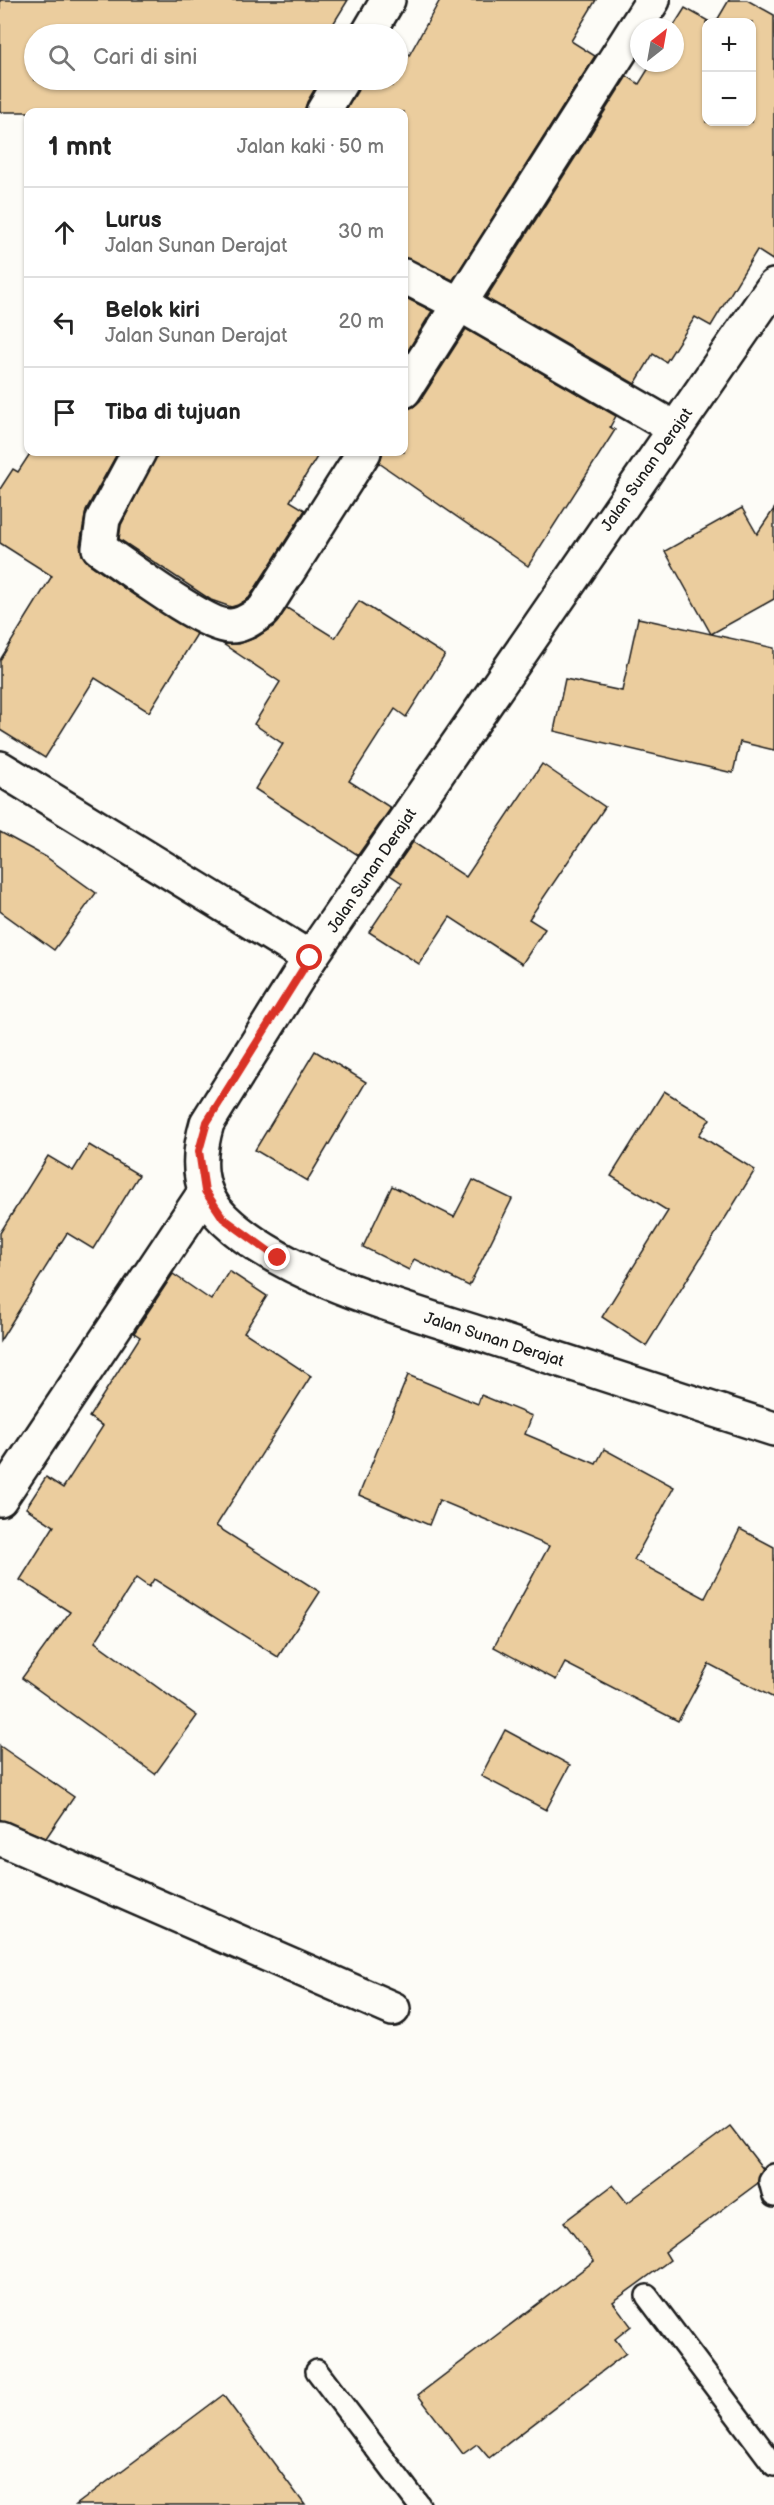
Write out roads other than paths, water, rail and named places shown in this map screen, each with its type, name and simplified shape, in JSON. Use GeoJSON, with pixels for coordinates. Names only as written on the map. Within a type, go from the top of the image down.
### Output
{"type":"FeatureCollection","features":[{"type":"Feature","properties":{"kind":"street"},"geometry":{"type":"LineString","coordinates":[[374,24],[388,0]]}},
{"type":"Feature","properties":{"kind":"street"},"geometry":{"type":"LineString","coordinates":[[408,385],[653,0]]}},
{"type":"Feature","properties":{"kind":"street"},"geometry":{"type":"LineString","coordinates":[[325,108],[336,90]]}},
{"type":"Feature","properties":{"kind":"street"},"geometry":{"type":"LineString","coordinates":[[408,278],[461,305],[674,428]]}},
{"type":"Feature","properties":{"kind":"street","name":"Jalan Sunan Derajat"},"geometry":{"type":"LineString","coordinates":[[774,286],[310,958],[207,1122],[199,1151],[205,1191],[223,1218],[278,1258],[380,1301],[774,1429]]}},
{"type":"Feature","properties":{"kind":"street"},"geometry":{"type":"LineString","coordinates":[[137,456],[103,519],[99,548],[200,615],[228,627],[245,623],[263,611],[361,456]]}},
{"type":"Feature","properties":{"kind":"street"},"geometry":{"type":"LineString","coordinates":[[0,768],[310,958]]}},
{"type":"Feature","properties":{"kind":"street"},"geometry":{"type":"LineString","coordinates":[[0,1499],[205,1191]]}},
{"type":"Feature","properties":{"kind":"street"},"geometry":{"type":"LineString","coordinates":[[0,1838],[393,2009]]}},
{"type":"Feature","properties":{"kind":"lane"},"geometry":{"type":"LineString","coordinates":[[774,2175],[770,2181],[774,2196]]}},
{"type":"Feature","properties":{"kind":"lane"},"geometry":{"type":"LineString","coordinates":[[647,2296],[774,2465]]}},
{"type":"Feature","properties":{"kind":"lane"},"geometry":{"type":"LineString","coordinates":[[317,2371],[419,2505]]}}]}
